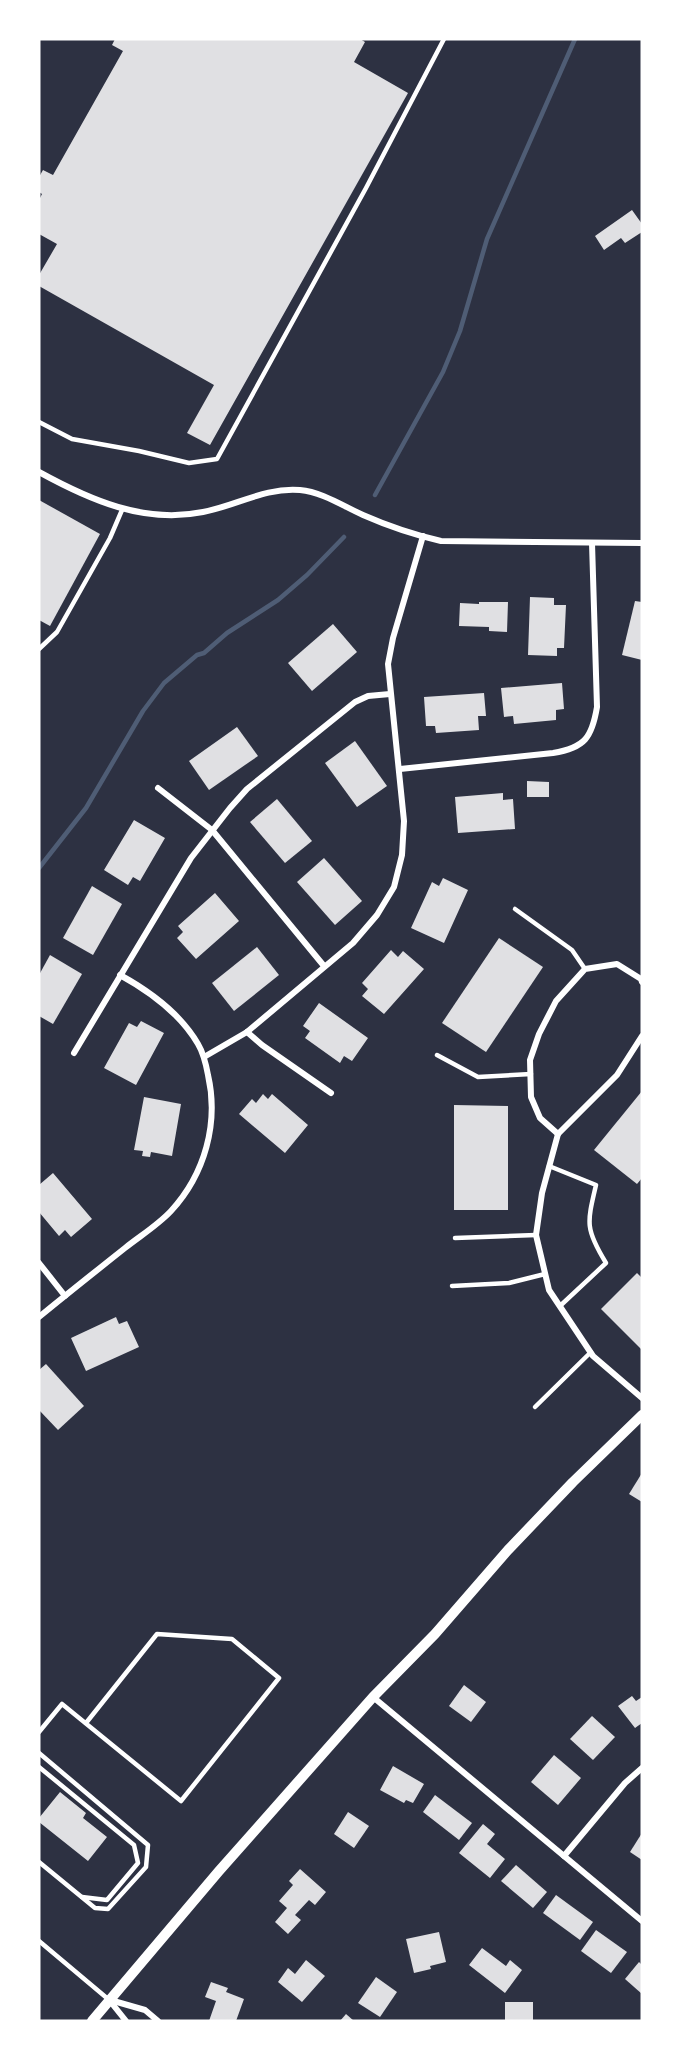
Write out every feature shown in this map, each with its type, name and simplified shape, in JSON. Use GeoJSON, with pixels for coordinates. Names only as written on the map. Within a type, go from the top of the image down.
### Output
{"type":"FeatureCollection","features":[{"type":"Feature","properties":{"kind":"street"},"geometry":{"type":"LineString","coordinates":[[39,472],[78,493],[122,510],[171,516],[204,512],[271,491],[301,490],[325,497],[366,516],[423,537],[441,541],[642,543]]}},
{"type":"Feature","properties":{"kind":"street"},"geometry":{"type":"LineString","coordinates":[[204,1057],[247,1032],[353,943],[377,915],[394,887],[402,855],[404,821],[388,664],[393,638],[423,537]]}},
{"type":"Feature","properties":{"kind":"street"},"geometry":{"type":"LineString","coordinates":[[400,769],[569,751],[585,741],[594,726],[597,706],[592,543]]}},
{"type":"Feature","properties":{"kind":"street"},"geometry":{"type":"LineString","coordinates":[[74,1053],[191,858],[247,789],[355,702],[368,696],[390,694]]}},
{"type":"Feature","properties":{"kind":"street"},"geometry":{"type":"LineString","coordinates":[[158,788],[212,830],[324,966]]}},
{"type":"Feature","properties":{"kind":"street"},"geometry":{"type":"LineString","coordinates":[[558,1134],[540,1118],[531,1097],[530,1060],[539,1034],[556,1001],[585,969],[617,964],[641,979],[642,982]]}},
{"type":"Feature","properties":{"kind":"street"},"geometry":{"type":"LineString","coordinates":[[39,1317],[171,1211],[190,1185],[201,1164],[210,1137],[212,1101],[204,1057],[187,1028],[170,1010],[146,990],[120,975]]}},
{"type":"Feature","properties":{"kind":"street"},"geometry":{"type":"LineString","coordinates":[[247,1032],[331,1093]]}},
{"type":"Feature","properties":{"kind":"street"},"geometry":{"type":"LineString","coordinates":[[642,1036],[617,1075],[558,1134],[542,1193],[536,1235],[549,1290],[591,1352],[642,1398]]}},
{"type":"Feature","properties":{"kind":"street"},"geometry":{"type":"LineString","coordinates":[[39,1263],[65,1296]]}},
{"type":"Feature","properties":{"kind":"street"},"geometry":{"type":"LineString","coordinates":[[92,2021],[219,1870],[373,1697],[435,1634],[540,1516],[642,1415]]}},
{"type":"Feature","properties":{"kind":"street"},"geometry":{"type":"LineString","coordinates":[[373,1697],[642,1921]]}},
{"type":"Feature","properties":{"kind":"street"},"geometry":{"type":"LineString","coordinates":[[564,1856],[625,1783],[642,1768]]}},
{"type":"Feature","properties":{"kind":"street"},"geometry":{"type":"LineString","coordinates":[[110,2000],[126,2021]]}},
{"type":"Feature","properties":{"kind":"street"},"geometry":{"type":"LineString","coordinates":[[110,2000],[145,2010],[158,2021]]}},
{"type":"Feature","properties":{"kind":"lane"},"geometry":{"type":"LineString","coordinates":[[39,422],[72,439],[189,463],[217,459],[366,188],[444,39]]}},
{"type":"Feature","properties":{"kind":"lane"},"geometry":{"type":"LineString","coordinates":[[39,648],[57,632],[110,538],[122,510]]}},
{"type":"Feature","properties":{"kind":"lane"},"geometry":{"type":"LineString","coordinates":[[515,909],[573,950],[585,969]]}},
{"type":"Feature","properties":{"kind":"lane"},"geometry":{"type":"LineString","coordinates":[[437,1055],[478,1077],[531,1074]]}},
{"type":"Feature","properties":{"kind":"lane"},"geometry":{"type":"LineString","coordinates":[[549,1166],[596,1185],[588,1218],[592,1241],[606,1263],[560,1306]]}},
{"type":"Feature","properties":{"kind":"lane"},"geometry":{"type":"LineString","coordinates":[[455,1238],[536,1235]]}},
{"type":"Feature","properties":{"kind":"lane"},"geometry":{"type":"LineString","coordinates":[[452,1286],[509,1283],[545,1274]]}},
{"type":"Feature","properties":{"kind":"lane"},"geometry":{"type":"LineString","coordinates":[[535,1407],[591,1352]]}},
{"type":"Feature","properties":{"kind":"lane"},"geometry":{"type":"LineString","coordinates":[[39,1732],[62,1704],[181,1801],[279,1678],[232,1639],[157,1634],[86,1723]]}},
{"type":"Feature","properties":{"kind":"lane"},"geometry":{"type":"LineString","coordinates":[[39,1753],[148,1845],[146,1867],[108,1909],[95,1908],[39,1862]]}},
{"type":"Feature","properties":{"kind":"lane"},"geometry":{"type":"LineString","coordinates":[[39,1767],[134,1845],[138,1863],[107,1900],[82,1898]]}},
{"type":"Feature","properties":{"kind":"lane"},"geometry":{"type":"LineString","coordinates":[[39,1941],[110,2000]]}},
{"type":"Feature","properties":{"kind":"building"},"geometry":{"type":"Polygon","coordinates":[[[115,39],[360,39],[365,42],[354,62],[408,93],[210,445],[187,433],[214,385],[39,286],[39,275],[57,244],[39,234],[39,200],[42,194],[39,192],[39,177],[43,170],[53,175],[123,51],[112,45],[115,39]]]}},
{"type":"Feature","properties":{"kind":"building"},"geometry":{"type":"Polygon","coordinates":[[[632,210],[642,224],[642,232],[625,243],[621,238],[604,250],[595,236],[632,210]]]}},
{"type":"Feature","properties":{"kind":"building"},"geometry":{"type":"Polygon","coordinates":[[[39,500],[100,534],[50,626],[39,620],[39,500]]]}},
{"type":"Feature","properties":{"kind":"building"},"geometry":{"type":"Polygon","coordinates":[[[530,597],[554,598],[554,605],[566,605],[564,648],[557,648],[557,656],[528,655],[530,597]]]}},
{"type":"Feature","properties":{"kind":"building"},"geometry":{"type":"Polygon","coordinates":[[[635,601],[642,602],[642,660],[622,655],[635,601]]]}},
{"type":"Feature","properties":{"kind":"building"},"geometry":{"type":"Polygon","coordinates":[[[479,602],[508,602],[507,632],[489,631],[489,627],[459,626],[460,603],[479,604],[479,602]]]}},
{"type":"Feature","properties":{"kind":"building"},"geometry":{"type":"Polygon","coordinates":[[[333,624],[357,652],[312,691],[288,663],[333,624]]]}},
{"type":"Feature","properties":{"kind":"building"},"geometry":{"type":"Polygon","coordinates":[[[562,683],[564,709],[556,710],[556,720],[514,724],[513,716],[504,717],[501,688],[562,683]]]}},
{"type":"Feature","properties":{"kind":"building"},"geometry":{"type":"Polygon","coordinates":[[[484,693],[486,716],[478,716],[479,730],[436,733],[435,726],[426,726],[424,697],[484,693]]]}},
{"type":"Feature","properties":{"kind":"building"},"geometry":{"type":"Polygon","coordinates":[[[237,727],[258,756],[209,790],[189,761],[237,727]]]}},
{"type":"Feature","properties":{"kind":"building"},"geometry":{"type":"Polygon","coordinates":[[[355,741],[387,786],[357,807],[325,763],[355,741]]]}},
{"type":"Feature","properties":{"kind":"building"},"geometry":{"type":"Polygon","coordinates":[[[527,781],[549,782],[549,797],[527,797],[527,781]]]}},
{"type":"Feature","properties":{"kind":"building"},"geometry":{"type":"Polygon","coordinates":[[[503,793],[503,800],[513,799],[515,829],[458,833],[455,797],[503,793]]]}},
{"type":"Feature","properties":{"kind":"building"},"geometry":{"type":"Polygon","coordinates":[[[277,799],[312,841],[285,863],[250,822],[277,799]]]}},
{"type":"Feature","properties":{"kind":"building"},"geometry":{"type":"Polygon","coordinates":[[[134,820],[165,838],[140,881],[133,877],[128,885],[104,870],[134,820]]]}},
{"type":"Feature","properties":{"kind":"building"},"geometry":{"type":"Polygon","coordinates":[[[324,858],[362,901],[335,925],[297,882],[324,858]]]}},
{"type":"Feature","properties":{"kind":"building"},"geometry":{"type":"Polygon","coordinates":[[[443,878],[468,890],[444,943],[411,928],[432,882],[439,886],[443,878]]]}},
{"type":"Feature","properties":{"kind":"building"},"geometry":{"type":"Polygon","coordinates":[[[92,886],[122,904],[93,955],[63,938],[92,886]]]}},
{"type":"Feature","properties":{"kind":"building"},"geometry":{"type":"Polygon","coordinates":[[[215,893],[239,921],[196,959],[177,938],[183,932],[178,926],[215,893]]]}},
{"type":"Feature","properties":{"kind":"building"},"geometry":{"type":"Polygon","coordinates":[[[499,938],[543,967],[486,1052],[442,1023],[499,938]]]}},
{"type":"Feature","properties":{"kind":"building"},"geometry":{"type":"Polygon","coordinates":[[[257,947],[279,975],[234,1011],[212,983],[257,947]]]}},
{"type":"Feature","properties":{"kind":"building"},"geometry":{"type":"Polygon","coordinates":[[[391,950],[398,957],[403,951],[424,969],[384,1014],[362,996],[368,989],[362,983],[391,950]]]}},
{"type":"Feature","properties":{"kind":"building"},"geometry":{"type":"Polygon","coordinates":[[[50,955],[82,974],[53,1024],[39,1016],[39,975],[50,955]]]}},
{"type":"Feature","properties":{"kind":"building"},"geometry":{"type":"Polygon","coordinates":[[[319,1003],[368,1038],[352,1061],[344,1056],[340,1063],[305,1038],[310,1031],[303,1026],[319,1003]]]}},
{"type":"Feature","properties":{"kind":"building"},"geometry":{"type":"Polygon","coordinates":[[[141,1021],[164,1033],[136,1085],[104,1068],[129,1023],[137,1027],[141,1021]]]}},
{"type":"Feature","properties":{"kind":"building"},"geometry":{"type":"Polygon","coordinates":[[[642,1091],[642,1178],[637,1184],[594,1150],[642,1091]]]}},
{"type":"Feature","properties":{"kind":"building"},"geometry":{"type":"Polygon","coordinates":[[[263,1094],[268,1099],[272,1094],[308,1125],[285,1153],[239,1114],[252,1099],[256,1103],[263,1094]]]}},
{"type":"Feature","properties":{"kind":"building"},"geometry":{"type":"Polygon","coordinates":[[[144,1097],[181,1104],[172,1156],[151,1152],[150,1157],[142,1156],[143,1151],[134,1150],[144,1097]]]}},
{"type":"Feature","properties":{"kind":"building"},"geometry":{"type":"Polygon","coordinates":[[[454,1105],[508,1106],[508,1210],[454,1210],[454,1105]]]}},
{"type":"Feature","properties":{"kind":"building"},"geometry":{"type":"Polygon","coordinates":[[[53,1173],[92,1219],[71,1237],[65,1230],[59,1236],[39,1212],[39,1185],[53,1173]]]}},
{"type":"Feature","properties":{"kind":"building"},"geometry":{"type":"Polygon","coordinates":[[[637,1273],[642,1278],[642,1350],[601,1309],[637,1273]]]}},
{"type":"Feature","properties":{"kind":"building"},"geometry":{"type":"Polygon","coordinates":[[[116,1317],[119,1324],[127,1321],[139,1347],[86,1371],[71,1338],[116,1317]]]}},
{"type":"Feature","properties":{"kind":"building"},"geometry":{"type":"Polygon","coordinates":[[[46,1364],[84,1406],[58,1430],[39,1410],[39,1370],[46,1364]]]}},
{"type":"Feature","properties":{"kind":"building"},"geometry":{"type":"Polygon","coordinates":[[[642,1473],[642,1502],[629,1494],[642,1473]]]}},
{"type":"Feature","properties":{"kind":"building"},"geometry":{"type":"Polygon","coordinates":[[[464,1685],[486,1702],[471,1722],[449,1706],[464,1685]]]}},
{"type":"Feature","properties":{"kind":"building"},"geometry":{"type":"Polygon","coordinates":[[[632,1696],[636,1701],[642,1697],[642,1723],[635,1728],[618,1706],[632,1696]]]}},
{"type":"Feature","properties":{"kind":"building"},"geometry":{"type":"Polygon","coordinates":[[[592,1716],[615,1737],[593,1760],[570,1739],[592,1716]]]}},
{"type":"Feature","properties":{"kind":"building"},"geometry":{"type":"Polygon","coordinates":[[[554,1755],[581,1778],[558,1805],[531,1782],[554,1755]]]}},
{"type":"Feature","properties":{"kind":"building"},"geometry":{"type":"Polygon","coordinates":[[[393,1766],[424,1784],[413,1803],[406,1800],[404,1803],[380,1790],[393,1766]]]}},
{"type":"Feature","properties":{"kind":"building"},"geometry":{"type":"Polygon","coordinates":[[[60,1792],[86,1813],[83,1818],[107,1837],[88,1861],[39,1822],[39,1818],[60,1792]]]}},
{"type":"Feature","properties":{"kind":"building"},"geometry":{"type":"Polygon","coordinates":[[[435,1795],[472,1823],[459,1840],[423,1812],[435,1795]]]}},
{"type":"Feature","properties":{"kind":"building"},"geometry":{"type":"Polygon","coordinates":[[[348,1812],[369,1826],[354,1848],[334,1834],[348,1812]]]}},
{"type":"Feature","properties":{"kind":"building"},"geometry":{"type":"Polygon","coordinates":[[[483,1824],[495,1834],[487,1844],[505,1859],[490,1878],[459,1853],[483,1824]]]}},
{"type":"Feature","properties":{"kind":"building"},"geometry":{"type":"Polygon","coordinates":[[[642,1833],[642,1860],[630,1852],[642,1833]]]}},
{"type":"Feature","properties":{"kind":"building"},"geometry":{"type":"Polygon","coordinates":[[[516,1865],[547,1892],[533,1908],[501,1881],[516,1865]]]}},
{"type":"Feature","properties":{"kind":"building"},"geometry":{"type":"Polygon","coordinates":[[[300,1869],[326,1892],[315,1905],[309,1900],[295,1915],[301,1920],[288,1934],[275,1922],[287,1908],[279,1901],[293,1885],[289,1881],[300,1869]]]}},
{"type":"Feature","properties":{"kind":"building"},"geometry":{"type":"Polygon","coordinates":[[[556,1895],[593,1922],[580,1940],[543,1913],[556,1895]]]}},
{"type":"Feature","properties":{"kind":"building"},"geometry":{"type":"Polygon","coordinates":[[[596,1930],[627,1952],[611,1973],[581,1951],[596,1930]]]}},
{"type":"Feature","properties":{"kind":"building"},"geometry":{"type":"Polygon","coordinates":[[[439,1932],[446,1962],[414,1973],[406,1939],[439,1932]]]}},
{"type":"Feature","properties":{"kind":"building"},"geometry":{"type":"Polygon","coordinates":[[[482,1948],[506,1966],[510,1960],[522,1970],[505,1993],[469,1965],[482,1948]]]}},
{"type":"Feature","properties":{"kind":"building"},"geometry":{"type":"Polygon","coordinates":[[[306,1960],[325,1976],[302,2002],[278,1982],[288,1968],[295,1974],[306,1960]]]}},
{"type":"Feature","properties":{"kind":"building"},"geometry":{"type":"Polygon","coordinates":[[[639,1962],[642,1965],[642,1994],[625,1979],[639,1962]]]}},
{"type":"Feature","properties":{"kind":"building"},"geometry":{"type":"Polygon","coordinates":[[[376,1977],[397,1992],[380,2017],[358,2003],[376,1977]]]}},
{"type":"Feature","properties":{"kind":"building"},"geometry":{"type":"Polygon","coordinates":[[[211,1982],[228,1988],[226,1992],[244,1999],[236,2021],[209,2021],[216,2001],[205,1997],[211,1982]]]}},
{"type":"Feature","properties":{"kind":"building"},"geometry":{"type":"Polygon","coordinates":[[[505,2002],[533,2002],[533,2021],[505,2021],[505,2002]]]}},
{"type":"Feature","properties":{"kind":"building"},"geometry":{"type":"Polygon","coordinates":[[[346,2014],[354,2021],[340,2021],[346,2014]]]}},
{"type":"Feature","properties":{"kind":"waterway"},"geometry":{"type":"LineString","coordinates":[[375,495],[443,372],[460,331],[487,239],[575,39]]}},
{"type":"Feature","properties":{"kind":"waterway"},"geometry":{"type":"LineString","coordinates":[[39,868],[86,808],[143,711],[164,683],[227,633],[278,600],[307,575],[344,537]]}}]}
